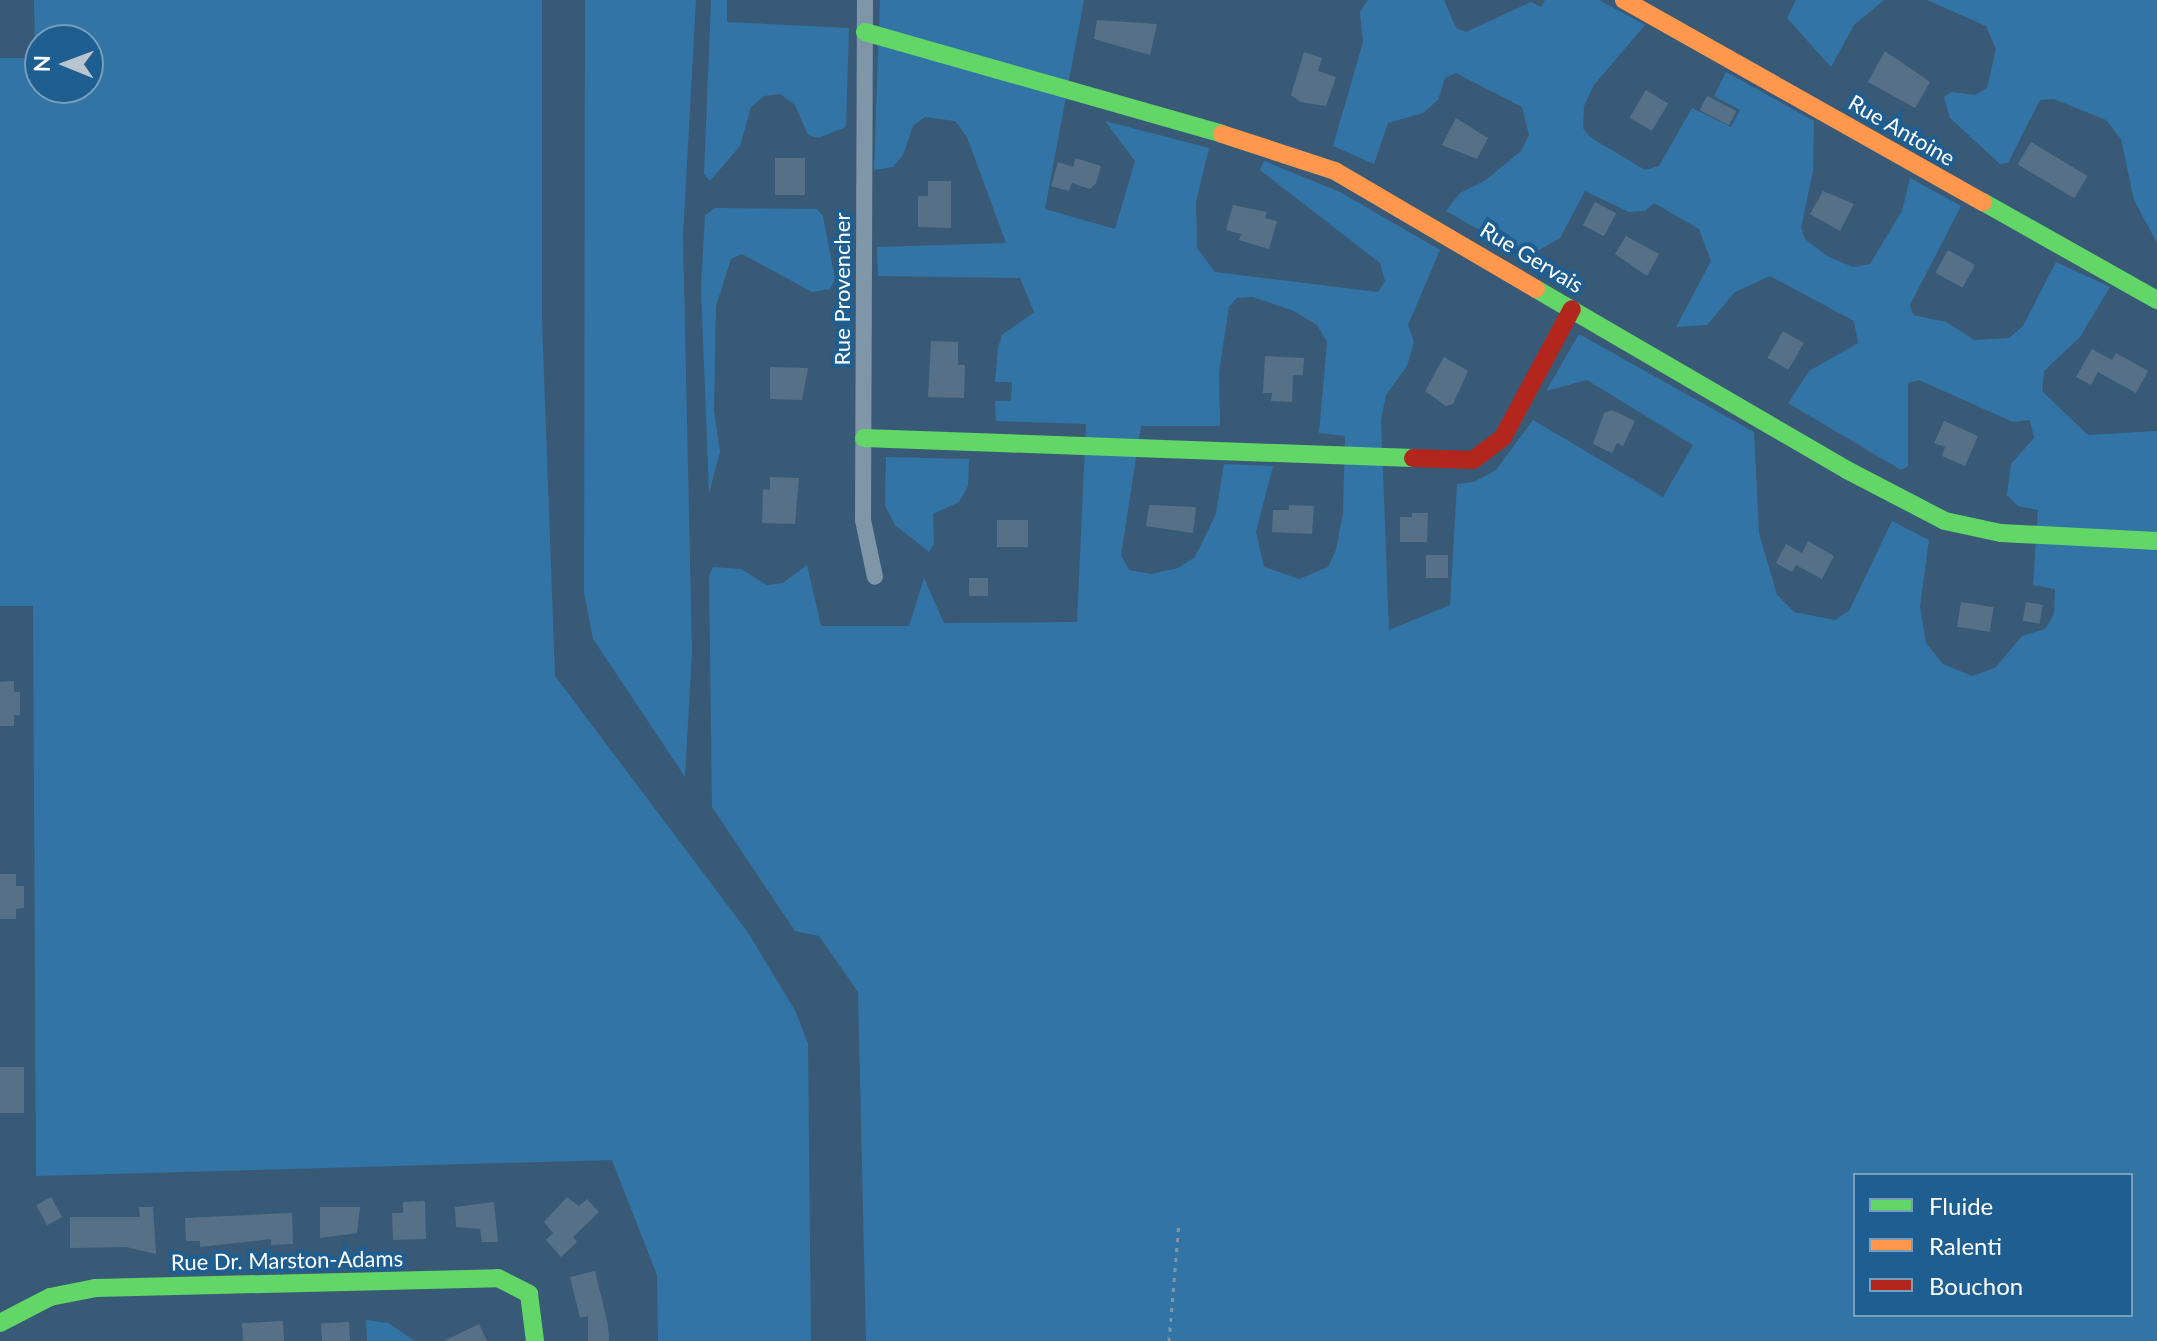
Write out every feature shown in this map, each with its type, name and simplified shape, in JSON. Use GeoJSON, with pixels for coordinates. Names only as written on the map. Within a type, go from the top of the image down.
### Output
{"type":"FeatureCollection","features":[{"type":"Feature","properties":{"kind":"street","name":"Rue Provencher"},"geometry":{"type":"LineString","coordinates":[[865,0],[864,541],[875,577]]}},
{"type":"Feature","properties":{"kind":"street","name":"Rue Antoine"},"geometry":{"type":"LineString","coordinates":[[1624,0],[2157,300]]}},
{"type":"Feature","properties":{"kind":"street","name":"Rue Gervais"},"geometry":{"type":"LineString","coordinates":[[865,32],[1307,160],[1362,184],[1847,470],[1945,521],[2001,533],[2157,541]]}},
{"type":"Feature","properties":{"kind":"street"},"geometry":{"type":"LineString","coordinates":[[864,438],[1473,460],[1503,437],[1572,309]]}},
{"type":"Feature","properties":{"kind":"street","name":"Rue Dr. Marston-Adams"},"geometry":{"type":"LineString","coordinates":[[0,1323],[50,1297],[96,1288],[498,1278],[529,1294],[535,1341]]}},
{"type":"Feature","properties":{"kind":"path"},"geometry":{"type":"LineString","coordinates":[[1169,1341],[1179,1222]]}},
{"type":"Feature","properties":{"kind":"shaded area"},"geometry":{"type":"Polygon","coordinates":[[[34,0],[542,0],[542,320],[555,676],[747,931],[796,1012],[808,1044],[811,1341],[658,1341],[657,1275],[612,1160],[36,1176],[33,606],[0,606],[0,58],[24,58],[24,104],[104,104],[104,24],[34,24],[34,0]]]}},
{"type":"Feature","properties":{"kind":"shaded area"},"geometry":{"type":"Polygon","coordinates":[[[585,0],[696,0],[683,236],[692,652],[685,777],[593,639],[584,592],[585,0]]]}},
{"type":"Feature","properties":{"kind":"shaded area"},"geometry":{"type":"Polygon","coordinates":[[[711,0],[727,0],[727,22],[849,28],[846,127],[818,138],[808,135],[795,105],[780,94],[764,96],[751,107],[740,146],[710,181],[704,174],[711,0]]]}},
{"type":"Feature","properties":{"kind":"shaded area"},"geometry":{"type":"Polygon","coordinates":[[[880,0],[1084,0],[1045,209],[1115,229],[1135,161],[1105,121],[1209,148],[1196,202],[1197,248],[1215,272],[1378,292],[1385,281],[1380,263],[1260,170],[1264,161],[1340,192],[1440,250],[1408,325],[1414,342],[1407,366],[1386,395],[1381,420],[1389,630],[1450,605],[1457,484],[1474,482],[1496,470],[1533,420],[1663,497],[1693,445],[1587,380],[1546,391],[1579,334],[1754,432],[1759,533],[1777,595],[1794,612],[1835,620],[1849,611],[1892,521],[1929,540],[1920,606],[1926,643],[1943,664],[1972,676],[1995,668],[2022,636],[2045,629],[2054,614],[2055,589],[2033,585],[2038,510],[2018,506],[2007,495],[2011,464],[2034,438],[2030,420],[2013,422],[1919,380],[1908,383],[1908,466],[1901,470],[1788,403],[1809,371],[1858,343],[1854,321],[1770,276],[1735,292],[1707,325],[1676,327],[1711,261],[1699,229],[1654,203],[1645,211],[1629,212],[1585,191],[1560,238],[1527,257],[1446,211],[1460,193],[1486,180],[1521,151],[1529,135],[1522,107],[1456,73],[1445,78],[1438,100],[1423,113],[1388,123],[1374,164],[1333,146],[1363,42],[1360,12],[1368,0],[1444,0],[1456,28],[1466,32],[1531,2],[1541,7],[1545,0],[1599,0],[1645,25],[1594,85],[1584,106],[1583,128],[1590,137],[1645,170],[1659,166],[1692,108],[1731,127],[1740,110],[1714,96],[1726,72],[1814,121],[1813,171],[1801,228],[1805,239],[1827,256],[1853,267],[1870,264],[1902,211],[1910,178],[1961,206],[1910,305],[1913,315],[1946,322],[1974,340],[2009,338],[2023,326],[2056,262],[2110,287],[2080,337],[2044,371],[2042,391],[2088,435],[2157,431],[2157,1341],[866,1341],[858,992],[819,936],[795,931],[712,807],[709,576],[713,567],[741,569],[767,585],[783,583],[807,565],[821,626],[909,626],[924,578],[944,623],[1077,622],[1086,424],[996,421],[995,401],[1011,401],[1012,382],[995,382],[1002,335],[1034,312],[1020,278],[878,276],[877,247],[1006,243],[967,137],[955,121],[925,117],[913,126],[903,155],[893,167],[874,170],[880,0]],[[1253,297],[1237,298],[1229,307],[1219,372],[1220,426],[1141,426],[1121,555],[1129,570],[1151,574],[1178,568],[1195,557],[1216,514],[1224,464],[1273,466],[1256,532],[1264,567],[1299,579],[1328,567],[1336,550],[1343,513],[1345,436],[1319,433],[1327,342],[1317,325],[1294,311],[1253,297]]]}},
{"type":"Feature","properties":{"kind":"shaded area"},"geometry":{"type":"Polygon","coordinates":[[[1796,0],[1884,0],[1854,25],[1831,67],[1787,18],[1796,0]]]}},
{"type":"Feature","properties":{"kind":"shaded area"},"geometry":{"type":"Polygon","coordinates":[[[1927,0],[2157,0],[2157,243],[2134,200],[2121,139],[2106,120],[2054,99],[2040,100],[2008,163],[2000,164],[1950,118],[1944,97],[1952,92],[1975,95],[1987,88],[1996,49],[1986,26],[1927,0]]]}},
{"type":"Feature","properties":{"kind":"shaded area"},"geometry":{"type":"Polygon","coordinates":[[[715,208],[817,209],[823,216],[835,279],[830,289],[812,292],[742,254],[731,259],[716,306],[714,411],[720,452],[709,493],[701,288],[705,215],[715,208]]]}},
{"type":"Feature","properties":{"kind":"shaded area"},"geometry":{"type":"Polygon","coordinates":[[[886,457],[969,459],[968,486],[959,502],[933,514],[934,544],[929,552],[895,525],[885,506],[886,457]]]}},
{"type":"Feature","properties":{"kind":"shaded area"},"geometry":{"type":"Polygon","coordinates":[[[366,1320],[388,1323],[415,1341],[367,1341],[366,1320]]]}},
{"type":"Feature","properties":{"kind":"building"},"geometry":{"type":"Polygon","coordinates":[[[1097,20],[1157,24],[1150,55],[1094,39],[1097,20]]]}},
{"type":"Feature","properties":{"kind":"building"},"geometry":{"type":"Polygon","coordinates":[[[1885,51],[1930,82],[1915,108],[1868,82],[1885,51]]]}},
{"type":"Feature","properties":{"kind":"building"},"geometry":{"type":"Polygon","coordinates":[[[1304,52],[1322,58],[1318,71],[1336,77],[1326,106],[1300,102],[1291,95],[1304,52]]]}},
{"type":"Feature","properties":{"kind":"building"},"geometry":{"type":"Polygon","coordinates":[[[1646,90],[1668,103],[1652,131],[1630,117],[1646,90]]]}},
{"type":"Feature","properties":{"kind":"building"},"geometry":{"type":"Polygon","coordinates":[[[1707,96],[1736,111],[1729,125],[1700,110],[1707,96]]]}},
{"type":"Feature","properties":{"kind":"building"},"geometry":{"type":"Polygon","coordinates":[[[1456,118],[1488,138],[1477,159],[1442,145],[1456,118]]]}},
{"type":"Feature","properties":{"kind":"building"},"geometry":{"type":"Polygon","coordinates":[[[2031,142],[2088,176],[2074,198],[2018,164],[2031,142]]]}},
{"type":"Feature","properties":{"kind":"building"},"geometry":{"type":"Polygon","coordinates":[[[775,158],[805,158],[805,195],[775,195],[775,158]]]}},
{"type":"Feature","properties":{"kind":"building"},"geometry":{"type":"Polygon","coordinates":[[[1075,158],[1101,166],[1096,183],[1090,189],[1072,183],[1069,191],[1051,186],[1058,162],[1073,167],[1075,158]]]}},
{"type":"Feature","properties":{"kind":"building"},"geometry":{"type":"Polygon","coordinates":[[[928,181],[951,181],[951,228],[918,227],[918,196],[928,196],[928,181]]]}},
{"type":"Feature","properties":{"kind":"building"},"geometry":{"type":"Polygon","coordinates":[[[1823,191],[1854,204],[1840,231],[1810,214],[1823,191]]]}},
{"type":"Feature","properties":{"kind":"building"},"geometry":{"type":"Polygon","coordinates":[[[1595,202],[1616,213],[1604,236],[1583,225],[1595,202]]]}},
{"type":"Feature","properties":{"kind":"building"},"geometry":{"type":"Polygon","coordinates":[[[1233,205],[1267,212],[1265,218],[1277,221],[1269,249],[1239,240],[1241,234],[1226,230],[1233,205]]]}},
{"type":"Feature","properties":{"kind":"building"},"geometry":{"type":"Polygon","coordinates":[[[1626,236],[1659,254],[1647,276],[1615,254],[1626,236]]]}},
{"type":"Feature","properties":{"kind":"building"},"geometry":{"type":"Polygon","coordinates":[[[1948,250],[1975,265],[1963,288],[1935,273],[1948,250]]]}},
{"type":"Feature","properties":{"kind":"building"},"geometry":{"type":"Polygon","coordinates":[[[1783,331],[1804,343],[1788,370],[1768,358],[1783,331]]]}},
{"type":"Feature","properties":{"kind":"building"},"geometry":{"type":"Polygon","coordinates":[[[931,341],[958,342],[958,365],[965,365],[964,398],[928,397],[931,341]]]}},
{"type":"Feature","properties":{"kind":"building"},"geometry":{"type":"Polygon","coordinates":[[[2092,349],[2112,360],[2116,353],[2148,371],[2136,393],[2098,372],[2091,385],[2076,377],[2092,349]]]}},
{"type":"Feature","properties":{"kind":"building"},"geometry":{"type":"Polygon","coordinates":[[[1265,356],[1304,358],[1303,375],[1293,375],[1292,402],[1271,401],[1272,393],[1263,393],[1265,356]]]}},
{"type":"Feature","properties":{"kind":"building"},"geometry":{"type":"Polygon","coordinates":[[[1444,357],[1468,371],[1453,404],[1446,406],[1425,391],[1444,357]]]}},
{"type":"Feature","properties":{"kind":"building"},"geometry":{"type":"Polygon","coordinates":[[[770,367],[808,368],[802,400],[770,399],[770,367]]]}},
{"type":"Feature","properties":{"kind":"building"},"geometry":{"type":"Polygon","coordinates":[[[1612,410],[1635,421],[1623,446],[1617,443],[1612,453],[1593,444],[1604,413],[1612,410]]]}},
{"type":"Feature","properties":{"kind":"building"},"geometry":{"type":"Polygon","coordinates":[[[1944,421],[1978,436],[1965,466],[1942,456],[1945,447],[1934,443],[1944,421]]]}},
{"type":"Feature","properties":{"kind":"building"},"geometry":{"type":"Polygon","coordinates":[[[770,477],[799,478],[795,524],[762,523],[763,489],[770,490],[770,477]]]}},
{"type":"Feature","properties":{"kind":"building"},"geometry":{"type":"Polygon","coordinates":[[[1149,505],[1196,507],[1193,533],[1146,526],[1149,505]]]}},
{"type":"Feature","properties":{"kind":"building"},"geometry":{"type":"Polygon","coordinates":[[[1289,505],[1314,506],[1312,534],[1272,532],[1273,510],[1289,510],[1289,505]]]}},
{"type":"Feature","properties":{"kind":"building"},"geometry":{"type":"Polygon","coordinates":[[[1412,513],[1428,513],[1427,542],[1400,542],[1400,517],[1412,517],[1412,513]]]}},
{"type":"Feature","properties":{"kind":"building"},"geometry":{"type":"Polygon","coordinates":[[[997,520],[1028,520],[1028,547],[997,547],[997,520]]]}},
{"type":"Feature","properties":{"kind":"building"},"geometry":{"type":"Polygon","coordinates":[[[1808,541],[1834,556],[1822,579],[1796,565],[1792,572],[1776,563],[1786,544],[1802,553],[1808,541]]]}},
{"type":"Feature","properties":{"kind":"building"},"geometry":{"type":"Polygon","coordinates":[[[1426,555],[1448,555],[1448,578],[1426,578],[1426,555]]]}},
{"type":"Feature","properties":{"kind":"building"},"geometry":{"type":"Polygon","coordinates":[[[969,578],[988,578],[988,596],[969,596],[969,578]]]}},
{"type":"Feature","properties":{"kind":"building"},"geometry":{"type":"Polygon","coordinates":[[[1961,602],[1994,607],[1990,632],[1957,627],[1961,602]]]}},
{"type":"Feature","properties":{"kind":"building"},"geometry":{"type":"Polygon","coordinates":[[[2026,602],[2043,605],[2039,624],[2023,621],[2026,602]]]}},
{"type":"Feature","properties":{"kind":"building"},"geometry":{"type":"Polygon","coordinates":[[[14,681],[14,692],[20,692],[20,715],[14,715],[14,726],[0,726],[0,682],[14,681]]]}},
{"type":"Feature","properties":{"kind":"building"},"geometry":{"type":"Polygon","coordinates":[[[0,874],[16,874],[16,886],[24,886],[24,908],[16,909],[16,919],[0,919],[0,874]]]}},
{"type":"Feature","properties":{"kind":"building"},"geometry":{"type":"Polygon","coordinates":[[[0,1067],[24,1067],[24,1113],[0,1113],[0,1067]]]}},
{"type":"Feature","properties":{"kind":"building"},"geometry":{"type":"Polygon","coordinates":[[[51,1197],[62,1217],[47,1225],[36,1205],[51,1197]]]}},
{"type":"Feature","properties":{"kind":"building"},"geometry":{"type":"Polygon","coordinates":[[[567,1197],[579,1206],[587,1199],[599,1212],[573,1237],[577,1242],[561,1257],[546,1240],[553,1233],[544,1222],[567,1197]]]}},
{"type":"Feature","properties":{"kind":"building"},"geometry":{"type":"Polygon","coordinates":[[[425,1201],[426,1239],[393,1240],[392,1213],[403,1213],[403,1202],[425,1201]]]}},
{"type":"Feature","properties":{"kind":"building"},"geometry":{"type":"Polygon","coordinates":[[[494,1202],[498,1242],[482,1242],[480,1229],[456,1227],[455,1207],[494,1202]]]}},
{"type":"Feature","properties":{"kind":"building"},"geometry":{"type":"Polygon","coordinates":[[[139,1207],[153,1207],[156,1254],[126,1247],[70,1248],[70,1217],[140,1217],[139,1207]]]}},
{"type":"Feature","properties":{"kind":"building"},"geometry":{"type":"Polygon","coordinates":[[[320,1207],[360,1207],[357,1233],[320,1238],[320,1207]]]}},
{"type":"Feature","properties":{"kind":"building"},"geometry":{"type":"Polygon","coordinates":[[[292,1213],[293,1244],[271,1245],[271,1239],[200,1247],[200,1241],[186,1241],[185,1218],[292,1213]]]}},
{"type":"Feature","properties":{"kind":"building"},"geometry":{"type":"Polygon","coordinates":[[[595,1271],[609,1341],[588,1341],[588,1316],[580,1318],[570,1277],[595,1271]]]}},
{"type":"Feature","properties":{"kind":"building"},"geometry":{"type":"Polygon","coordinates":[[[283,1321],[284,1341],[243,1341],[242,1323],[283,1321]]]}},
{"type":"Feature","properties":{"kind":"building"},"geometry":{"type":"Polygon","coordinates":[[[349,1322],[350,1341],[322,1341],[321,1323],[349,1322]]]}},
{"type":"Feature","properties":{"kind":"building"},"geometry":{"type":"Polygon","coordinates":[[[479,1324],[487,1341],[444,1341],[479,1324]]]}},
{"type":"Feature","properties":{"kind":"traffic: fast"},"geometry":{"type":"LineString","coordinates":[[865,32],[1222,134]]}},
{"type":"Feature","properties":{"kind":"traffic: fast"},"geometry":{"type":"LineString","coordinates":[[1983,202],[2157,300]]}},
{"type":"Feature","properties":{"kind":"traffic: fast"},"geometry":{"type":"LineString","coordinates":[[1536,289],[1847,470],[1945,521],[2001,533],[2157,541]]}},
{"type":"Feature","properties":{"kind":"traffic: fast"},"geometry":{"type":"LineString","coordinates":[[864,438],[1413,458]]}},
{"type":"Feature","properties":{"kind":"traffic: fast"},"geometry":{"type":"LineString","coordinates":[[0,1323],[50,1297],[96,1288],[498,1278],[529,1294],[535,1341]]}},
{"type":"Feature","properties":{"kind":"traffic: slow"},"geometry":{"type":"LineString","coordinates":[[1624,0],[1983,202]]}},
{"type":"Feature","properties":{"kind":"traffic: slow"},"geometry":{"type":"LineString","coordinates":[[1222,134],[1335,171],[1536,289]]}},
{"type":"Feature","properties":{"kind":"traffic: jam"},"geometry":{"type":"LineString","coordinates":[[1413,458],[1473,460],[1503,437],[1572,309]]}}]}
